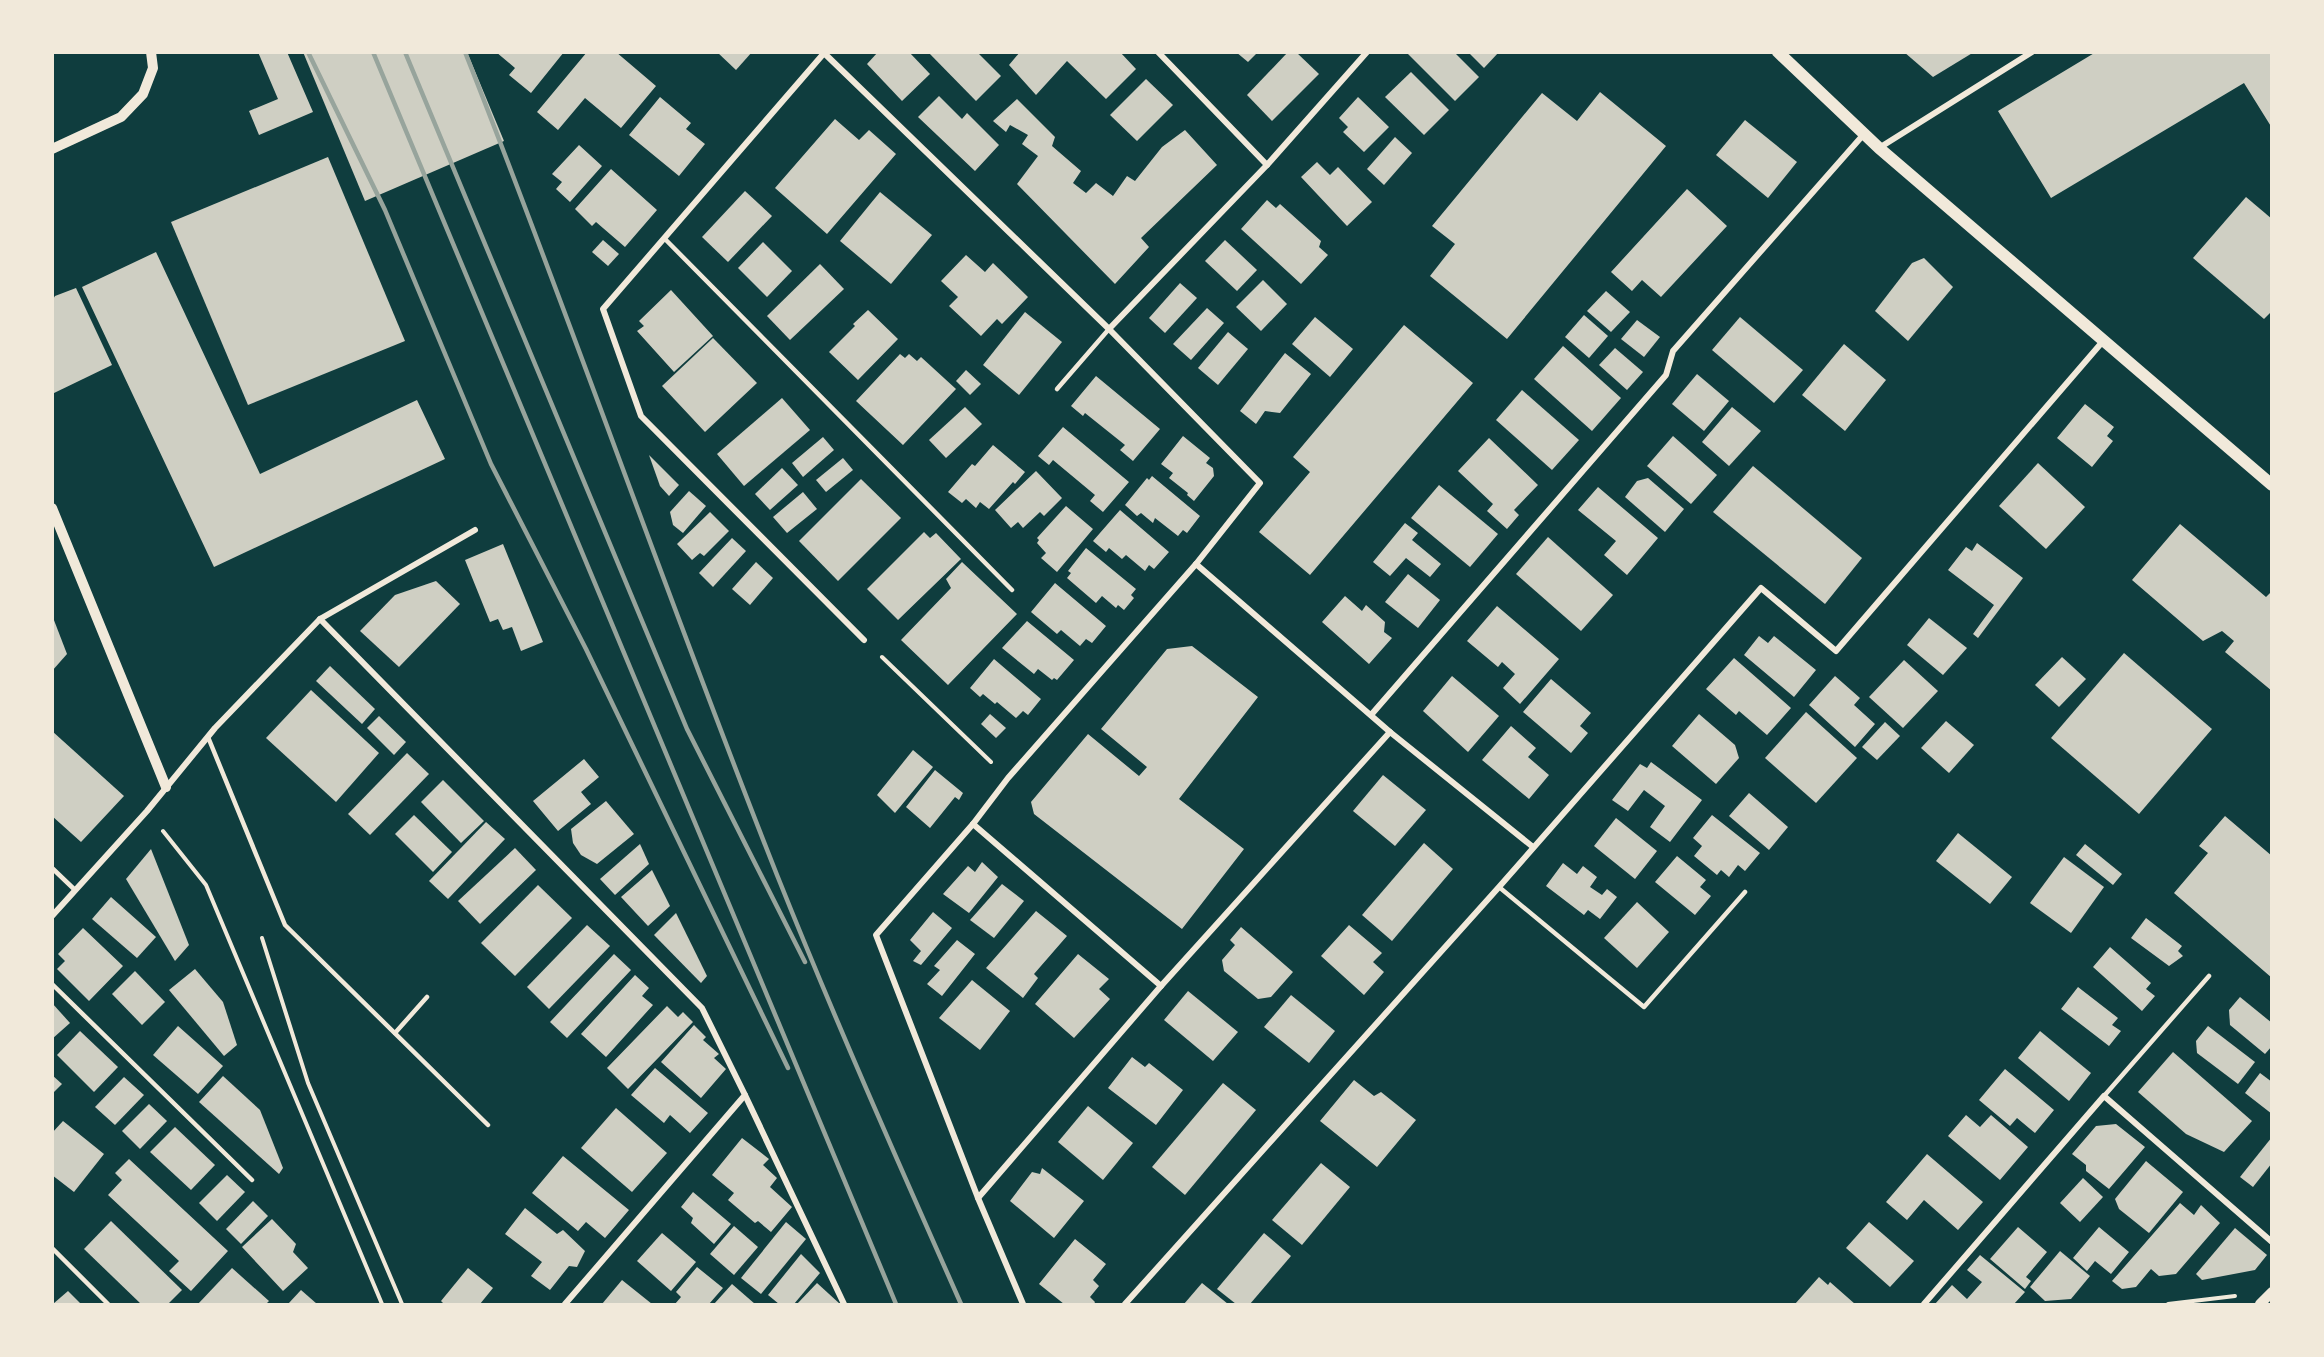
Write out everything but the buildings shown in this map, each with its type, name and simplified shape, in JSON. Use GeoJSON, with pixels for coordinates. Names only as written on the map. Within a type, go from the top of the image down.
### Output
{"type":"FeatureCollection","features":[{"type":"Feature","properties":{"kind":"main road"},"geometry":{"type":"LineString","coordinates":[[1778,52],[1879,148],[2270,482]]}},
{"type":"Feature","properties":{"kind":"street"},"geometry":{"type":"LineString","coordinates":[[52,149],[121,117],[143,94],[153,68],[151,52]]}},
{"type":"Feature","properties":{"kind":"street"},"geometry":{"type":"LineString","coordinates":[[1158,52],[1267,165]]}},
{"type":"Feature","properties":{"kind":"street"},"geometry":{"type":"LineString","coordinates":[[1109,329],[1267,165],[1367,52]]}},
{"type":"Feature","properties":{"kind":"street"},"geometry":{"type":"LineString","coordinates":[[1879,148],[2032,52]]}},
{"type":"Feature","properties":{"kind":"street"},"geometry":{"type":"LineString","coordinates":[[864,639],[641,416],[603,309],[824,53],[1109,329],[1260,483],[1196,564],[1008,778],[973,824],[876,935],[978,1198],[1023,1305]]}},
{"type":"Feature","properties":{"kind":"street"},"geometry":{"type":"LineString","coordinates":[[1371,715],[1666,375],[1673,351],[1864,134]]}},
{"type":"Feature","properties":{"kind":"street"},"geometry":{"type":"LineString","coordinates":[[1125,1305],[1499,887],[1761,588],[1836,651],[2104,340]]}},
{"type":"Feature","properties":{"kind":"street"},"geometry":{"type":"LineString","coordinates":[[52,508],[166,787]]}},
{"type":"Feature","properties":{"kind":"street"},"geometry":{"type":"LineString","coordinates":[[52,916],[147,811],[208,736],[320,619],[475,530]]}},
{"type":"Feature","properties":{"kind":"street"},"geometry":{"type":"LineString","coordinates":[[1196,564],[1390,732],[1533,847]]}},
{"type":"Feature","properties":{"kind":"street"},"geometry":{"type":"LineString","coordinates":[[320,619],[702,1008],[844,1305]]}},
{"type":"Feature","properties":{"kind":"street"},"geometry":{"type":"LineString","coordinates":[[978,1198],[1161,986],[1390,732]]}},
{"type":"Feature","properties":{"kind":"street"},"geometry":{"type":"LineString","coordinates":[[973,824],[1161,986]]}},
{"type":"Feature","properties":{"kind":"street"},"geometry":{"type":"LineString","coordinates":[[565,1305],[745,1095]]}},
{"type":"Feature","properties":{"kind":"street"},"geometry":{"type":"LineString","coordinates":[[1924,1305],[2104,1096],[2271,1242]]}},
{"type":"Feature","properties":{"kind":"street"},"geometry":{"type":"LineString","coordinates":[[2260,1305],[2271,1292]]}},
{"type":"Feature","properties":{"kind":"lane"},"geometry":{"type":"LineString","coordinates":[[664,238],[1012,590]]}},
{"type":"Feature","properties":{"kind":"lane"},"geometry":{"type":"LineString","coordinates":[[1057,389],[1109,329]]}},
{"type":"Feature","properties":{"kind":"lane"},"geometry":{"type":"LineString","coordinates":[[208,736],[285,925],[488,1125]]}},
{"type":"Feature","properties":{"kind":"lane"},"geometry":{"type":"LineString","coordinates":[[52,868],[75,891]]}},
{"type":"Feature","properties":{"kind":"lane"},"geometry":{"type":"LineString","coordinates":[[1499,887],[1644,1007],[1745,892]]}},
{"type":"Feature","properties":{"kind":"lane"},"geometry":{"type":"LineString","coordinates":[[2104,1096],[2209,976]]}},
{"type":"Feature","properties":{"kind":"lane"},"geometry":{"type":"LineString","coordinates":[[52,984],[252,1180]]}},
{"type":"Feature","properties":{"kind":"lane"},"geometry":{"type":"LineString","coordinates":[[395,1033],[427,997]]}},
{"type":"Feature","properties":{"kind":"lane"},"geometry":{"type":"LineString","coordinates":[[52,1248],[108,1305]]}},
{"type":"Feature","properties":{"kind":"path"},"geometry":{"type":"LineString","coordinates":[[864,639],[1008,778]]}},
{"type":"Feature","properties":{"kind":"path"},"geometry":{"type":"LineString","coordinates":[[147,811],[206,885],[382,1305]]}},
{"type":"Feature","properties":{"kind":"path"},"geometry":{"type":"LineString","coordinates":[[261,935],[308,1083],[402,1305]]}},
{"type":"Feature","properties":{"kind":"path"},"geometry":{"type":"LineString","coordinates":[[2168,1305],[2236,1296],[2243,1288]]}},
{"type":"Feature","properties":{"kind":"railway"},"geometry":{"type":"LineString","coordinates":[[308,52],[385,210],[491,464],[586,649],[788,1068]]}},
{"type":"Feature","properties":{"kind":"railway"},"geometry":{"type":"LineString","coordinates":[[373,52],[896,1304]]}},
{"type":"Feature","properties":{"kind":"railway"},"geometry":{"type":"LineString","coordinates":[[405,52],[687,729],[805,962]]}},
{"type":"Feature","properties":{"kind":"railway"},"geometry":{"type":"LineString","coordinates":[[465,52],[777,875],[844,1037],[961,1304]]}}]}
